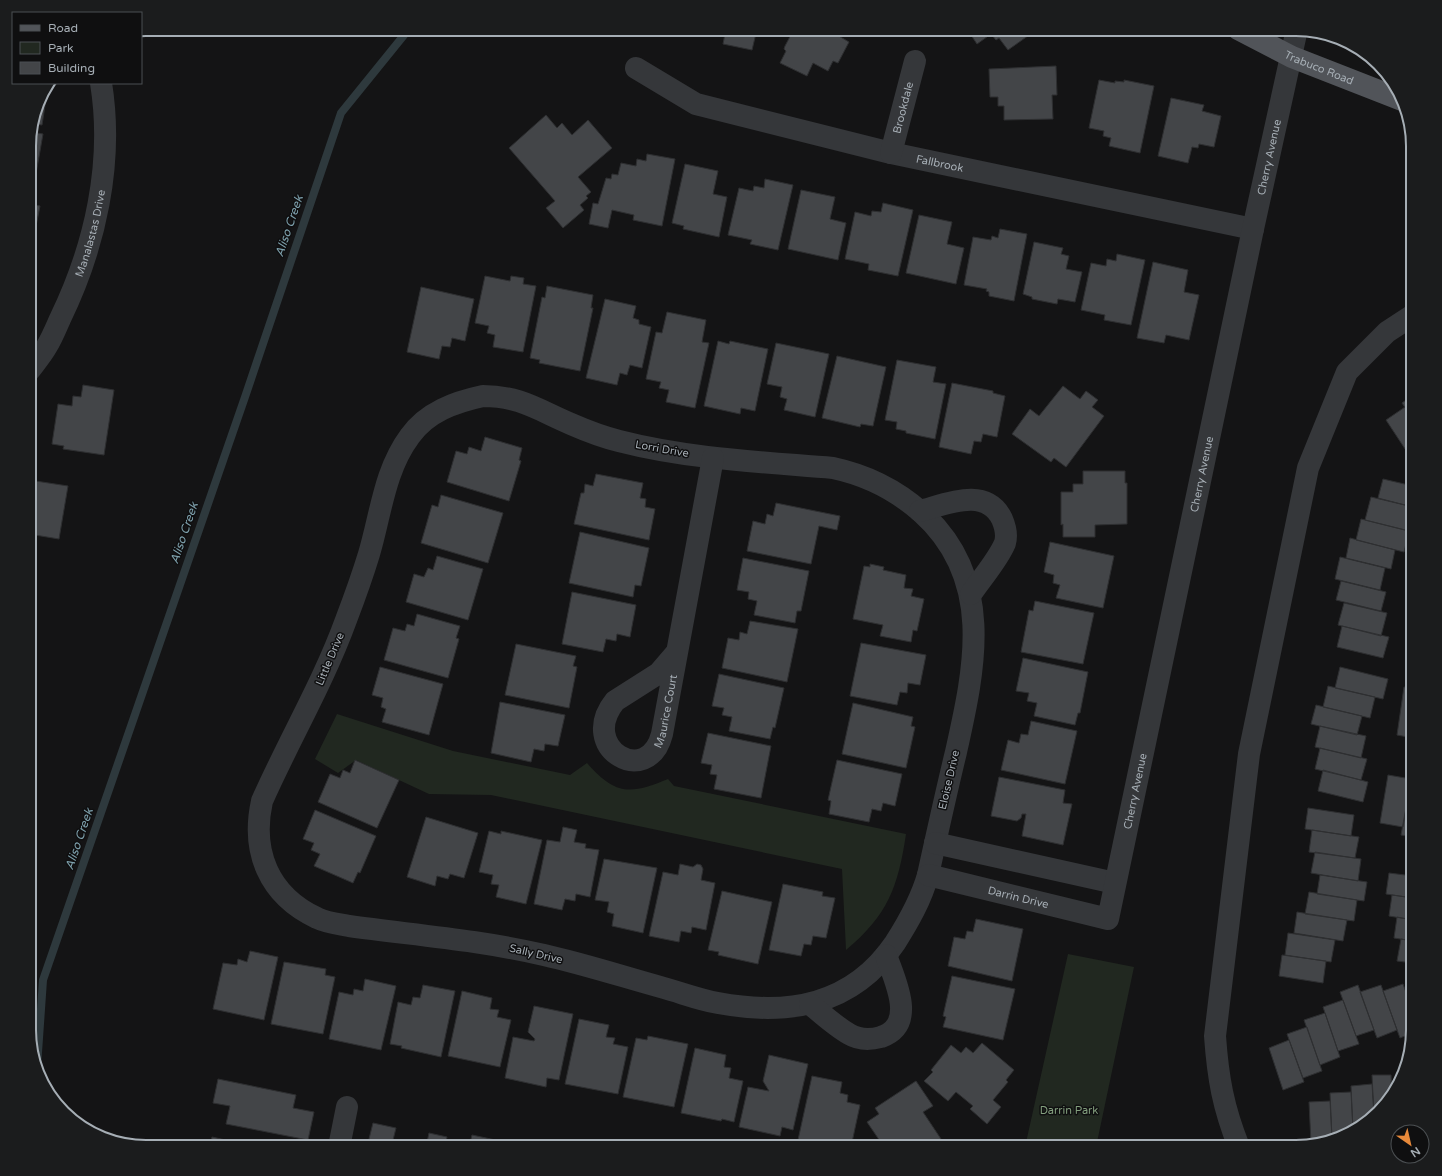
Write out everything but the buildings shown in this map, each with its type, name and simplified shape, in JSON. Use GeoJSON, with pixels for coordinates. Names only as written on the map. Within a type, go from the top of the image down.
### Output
{"type":"FeatureCollection","features":[{"type":"Feature","properties":{"kind":"main road","name":"Trabuco Road"},"geometry":{"type":"LineString","coordinates":[[1252,36],[1292,57],[1394,97]]}},
{"type":"Feature","properties":{"kind":"street","name":"Cherry Avenue"},"geometry":{"type":"LineString","coordinates":[[1108,919],[1253,229],[1296,36]]}},
{"type":"Feature","properties":{"kind":"street","name":"Brookdale"},"geometry":{"type":"LineString","coordinates":[[891,153],[915,61]]}},
{"type":"Feature","properties":{"kind":"street","name":"Fallbrook"},"geometry":{"type":"LineString","coordinates":[[636,68],[696,104],[891,153],[1253,229]]}},
{"type":"Feature","properties":{"kind":"street","name":"Manalastas Drive"},"geometry":{"type":"LineString","coordinates":[[36,361],[47,346],[76,286],[94,226],[102,184],[104,141],[101,84]]}},
{"type":"Feature","properties":{"kind":"street"},"geometry":{"type":"LineString","coordinates":[[1236,1140],[1228,1121],[1218,1080],[1215,1036],[1249,754],[1308,468],[1347,372],[1387,332],[1406,320]]}},
{"type":"Feature","properties":{"kind":"street","name":"Lorri Drive"},"geometry":{"type":"LineString","coordinates":[[411,434],[425,420],[441,409],[462,401],[482,396],[501,396],[522,401],[598,435],[621,442],[713,458],[833,468],[869,478],[892,490],[920,511],[942,534],[954,552]]}},
{"type":"Feature","properties":{"kind":"street","name":"Little Drive"},"geometry":{"type":"LineString","coordinates":[[273,881],[260,853],[258,821],[262,801],[323,677],[346,620],[369,554],[387,480],[401,449],[411,434]]}},
{"type":"Feature","properties":{"kind":"street","name":"Maurice Court"},"geometry":{"type":"LineString","coordinates":[[677,652],[660,673],[615,701],[610,706],[603,732],[611,751],[618,757],[628,760],[638,760],[648,757],[660,743],[677,652],[713,458]]}},
{"type":"Feature","properties":{"kind":"street"},"geometry":{"type":"LineString","coordinates":[[920,511],[969,499],[981,500],[991,505],[999,514],[1004,524],[1005,542],[971,594]]}},
{"type":"Feature","properties":{"kind":"street","name":"Eloise Drive"},"geometry":{"type":"LineString","coordinates":[[854,984],[872,970],[886,955],[913,913],[923,892],[928,876],[969,693],[974,644],[974,619],[971,594],[954,552]]}},
{"type":"Feature","properties":{"kind":"street"},"geometry":{"type":"LineString","coordinates":[[935,843],[1115,883]]}},
{"type":"Feature","properties":{"kind":"street","name":"Darrin Drive"},"geometry":{"type":"LineString","coordinates":[[928,876],[1108,919]]}},
{"type":"Feature","properties":{"kind":"street","name":"Sally Drive"},"geometry":{"type":"LineString","coordinates":[[273,881],[291,900],[317,918],[329,922],[522,950],[716,1003],[760,1008],[785,1008],[810,1004],[834,996],[854,984]]}},
{"type":"Feature","properties":{"kind":"street"},"geometry":{"type":"LineString","coordinates":[[810,1004],[849,1034],[861,1039],[873,1039],[885,1035],[898,1022],[902,1013],[900,996],[886,955]]}},
{"type":"Feature","properties":{"kind":"street"},"geometry":{"type":"LineString","coordinates":[[340,1140],[347,1107]]}},
{"type":"Feature","properties":{"kind":"green space"},"geometry":{"type":"Polygon","coordinates":[[[337,714],[453,751],[570,775],[587,763],[606,781],[624,789],[643,788],[668,779],[674,786],[906,834],[895,885],[889,899],[872,925],[846,950],[842,869],[491,795],[429,794],[356,760],[338,773],[315,759],[337,714]]]}},
{"type":"Feature","properties":{"kind":"green space","name":"Darrin Park"},"geometry":{"type":"Polygon","coordinates":[[[1068,954],[1134,967],[1097,1140],[1027,1140],[1068,954]]]}},
{"type":"Feature","properties":{"kind":"waterway","name":"Aliso Creek"},"geometry":{"type":"LineString","coordinates":[[38,1051],[43,980],[245,397],[341,113],[403,36]]}}]}
